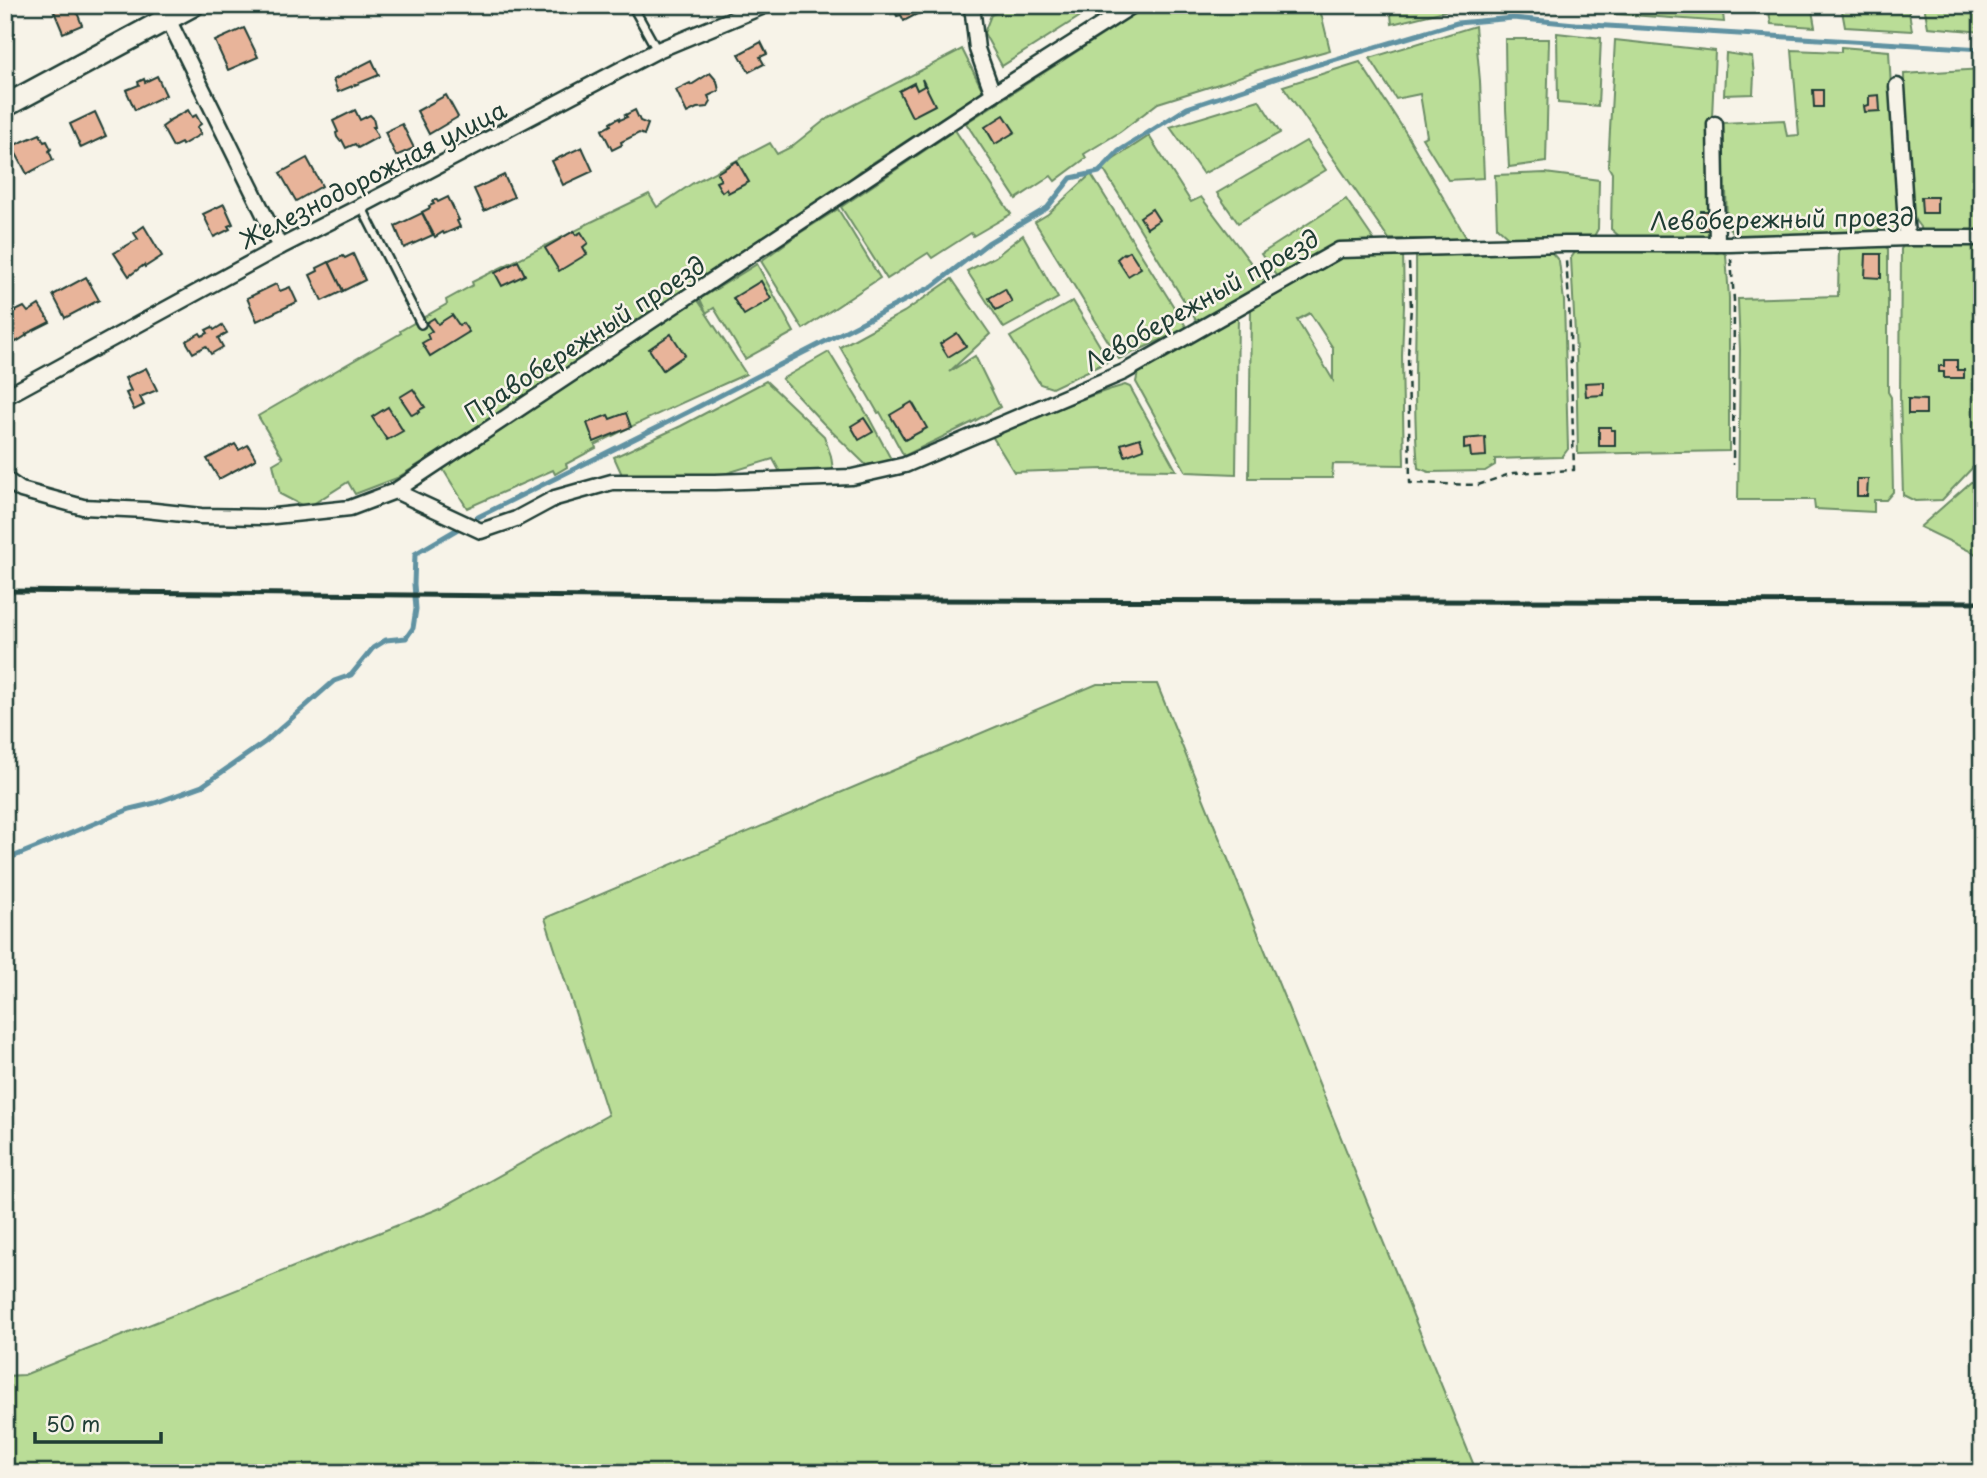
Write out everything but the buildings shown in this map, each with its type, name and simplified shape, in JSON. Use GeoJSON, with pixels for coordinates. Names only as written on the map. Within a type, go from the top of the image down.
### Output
{"type":"FeatureCollection","features":[{"type":"Feature","properties":{"kind":"street"},"geometry":{"type":"LineString","coordinates":[[5,106],[161,12],[193,5]]}},
{"type":"Feature","properties":{"kind":"street","name":"Железнодорожная улица"},"geometry":{"type":"LineString","coordinates":[[5,397],[279,247],[658,50],[766,5]]}},
{"type":"Feature","properties":{"kind":"street"},"geometry":{"type":"LineString","coordinates":[[970,5],[974,13],[976,49],[993,94]]}},
{"type":"Feature","properties":{"kind":"street","name":"Правобережный проезд"},"geometry":{"type":"LineString","coordinates":[[5,479],[21,490],[83,507],[201,516],[265,517],[350,508],[395,491],[993,94],[1132,5]]}},
{"type":"Feature","properties":{"kind":"street"},"geometry":{"type":"LineString","coordinates":[[161,12],[279,247]]}},
{"type":"Feature","properties":{"kind":"street"},"geometry":{"type":"LineString","coordinates":[[1897,86],[1907,238]]}},
{"type":"Feature","properties":{"kind":"street"},"geometry":{"type":"LineString","coordinates":[[1715,124],[1724,244]]}},
{"type":"Feature","properties":{"kind":"street","name":"Левобережный проезд"},"geometry":{"type":"LineString","coordinates":[[395,491],[481,531],[516,519],[555,498],[612,482],[715,482],[852,477],[905,465],[1124,372],[1339,250],[1982,238]]}},
{"type":"Feature","properties":{"kind":"lane"},"geometry":{"type":"LineString","coordinates":[[632,5],[658,50]]}},
{"type":"Feature","properties":{"kind":"lane"},"geometry":{"type":"LineString","coordinates":[[361,206],[421,324]]}},
{"type":"Feature","properties":{"kind":"path"},"geometry":{"type":"LineString","coordinates":[[1408,247],[1411,306],[1408,356],[1410,483],[1478,485],[1513,473],[1574,470],[1565,244]]}},
{"type":"Feature","properties":{"kind":"path"},"geometry":{"type":"LineString","coordinates":[[1724,244],[1734,300],[1733,466]]}},
{"type":"Feature","properties":{"kind":"green space"},"geometry":{"type":"Polygon","coordinates":[[[1011,5],[1098,5],[1002,66],[984,33],[991,15],[1011,5]]]}},
{"type":"Feature","properties":{"kind":"green space"},"geometry":{"type":"Polygon","coordinates":[[[1149,5],[1319,5],[1330,50],[1158,103],[1120,132],[1084,154],[1086,158],[1055,181],[1051,176],[1016,199],[966,123],[1149,5]]]}},
{"type":"Feature","properties":{"kind":"green space"},"geometry":{"type":"Polygon","coordinates":[[[1390,5],[1469,5],[1392,24],[1390,5]]]}},
{"type":"Feature","properties":{"kind":"green space"},"geometry":{"type":"Polygon","coordinates":[[[1603,5],[1722,5],[1724,22],[1605,13],[1603,5]]]}},
{"type":"Feature","properties":{"kind":"green space"},"geometry":{"type":"Polygon","coordinates":[[[1768,5],[1811,5],[1815,27],[1771,24],[1768,5]]]}},
{"type":"Feature","properties":{"kind":"green space"},"geometry":{"type":"Polygon","coordinates":[[[1841,5],[1908,5],[1912,31],[1845,27],[1841,5]]]}},
{"type":"Feature","properties":{"kind":"green space"},"geometry":{"type":"Polygon","coordinates":[[[1924,5],[1982,5],[1982,32],[1928,27],[1924,5]]]}},
{"type":"Feature","properties":{"kind":"green space"},"geometry":{"type":"Polygon","coordinates":[[[1475,26],[1484,178],[1448,180],[1422,138],[1427,136],[1420,94],[1396,99],[1370,58],[1475,26]]]}},
{"type":"Feature","properties":{"kind":"green space"},"geometry":{"type":"Polygon","coordinates":[[[1557,33],[1601,38],[1598,106],[1558,103],[1557,33]]]}},
{"type":"Feature","properties":{"kind":"green space"},"geometry":{"type":"Polygon","coordinates":[[[1505,39],[1549,39],[1546,162],[1509,167],[1505,39]]]}},
{"type":"Feature","properties":{"kind":"green space"},"geometry":{"type":"Polygon","coordinates":[[[1615,40],[1715,51],[1711,139],[1712,236],[1619,236],[1611,229],[1612,173],[1608,166],[1615,40]]]}},
{"type":"Feature","properties":{"kind":"green space"},"geometry":{"type":"Polygon","coordinates":[[[1841,47],[1889,51],[1901,222],[1897,232],[1736,235],[1727,226],[1726,189],[1722,189],[1723,123],[1784,120],[1787,136],[1799,135],[1792,50],[1841,52],[1841,47]]]}},
{"type":"Feature","properties":{"kind":"green space"},"geometry":{"type":"Polygon","coordinates":[[[962,49],[983,91],[534,390],[397,478],[355,494],[348,482],[313,504],[303,506],[280,494],[273,464],[283,458],[258,416],[401,333],[400,331],[447,304],[446,300],[473,285],[472,282],[649,194],[657,207],[693,183],[770,143],[777,154],[791,147],[825,120],[962,49]]]}},
{"type":"Feature","properties":{"kind":"green space"},"geometry":{"type":"Polygon","coordinates":[[[1726,53],[1752,57],[1753,94],[1724,95],[1726,53]]]}},
{"type":"Feature","properties":{"kind":"green space"},"geometry":{"type":"Polygon","coordinates":[[[1360,62],[1406,133],[1467,239],[1389,239],[1283,86],[1360,62]]]}},
{"type":"Feature","properties":{"kind":"green space"},"geometry":{"type":"Polygon","coordinates":[[[1982,69],[1982,231],[1923,231],[1911,215],[1905,142],[1904,74],[1982,69]]]}},
{"type":"Feature","properties":{"kind":"green space"},"geometry":{"type":"Polygon","coordinates":[[[1259,100],[1280,133],[1203,174],[1170,127],[1259,100]]]}},
{"type":"Feature","properties":{"kind":"green space"},"geometry":{"type":"Polygon","coordinates":[[[955,130],[1011,214],[973,236],[971,233],[932,258],[928,253],[887,279],[841,207],[955,130]]]}},
{"type":"Feature","properties":{"kind":"green space"},"geometry":{"type":"Polygon","coordinates":[[[1149,136],[1191,202],[1201,197],[1266,283],[1197,322],[1102,167],[1149,136]]]}},
{"type":"Feature","properties":{"kind":"green space"},"geometry":{"type":"Polygon","coordinates":[[[1306,141],[1326,170],[1238,223],[1217,193],[1306,141]]]}},
{"type":"Feature","properties":{"kind":"green space"},"geometry":{"type":"Polygon","coordinates":[[[1545,173],[1599,180],[1598,229],[1593,238],[1509,238],[1497,227],[1495,175],[1545,173]]]}},
{"type":"Feature","properties":{"kind":"green space"},"geometry":{"type":"Polygon","coordinates":[[[1091,174],[1187,328],[1119,359],[1035,222],[1048,214],[1091,174]]]}},
{"type":"Feature","properties":{"kind":"green space"},"geometry":{"type":"Polygon","coordinates":[[[1346,199],[1374,240],[1337,242],[1277,277],[1261,254],[1346,199]]]}},
{"type":"Feature","properties":{"kind":"green space"},"geometry":{"type":"Polygon","coordinates":[[[838,209],[880,278],[803,329],[761,261],[838,209]]]}},
{"type":"Feature","properties":{"kind":"green space"},"geometry":{"type":"Polygon","coordinates":[[[1023,235],[1058,298],[1004,328],[967,271],[995,257],[1023,235]]]}},
{"type":"Feature","properties":{"kind":"green space"},"geometry":{"type":"Polygon","coordinates":[[[1982,243],[1982,464],[1975,465],[1942,500],[1915,501],[1903,495],[1900,396],[1901,249],[1905,244],[1982,243]]]}},
{"type":"Feature","properties":{"kind":"green space"},"geometry":{"type":"Polygon","coordinates":[[[1882,244],[1888,249],[1888,392],[1891,397],[1893,492],[1886,500],[1874,500],[1874,512],[1815,509],[1814,500],[1738,500],[1738,299],[1838,296],[1839,245],[1882,244]]]}},
{"type":"Feature","properties":{"kind":"green space"},"geometry":{"type":"Polygon","coordinates":[[[1719,249],[1726,255],[1729,298],[1729,451],[1578,454],[1571,258],[1576,251],[1719,249]]]}},
{"type":"Feature","properties":{"kind":"green space"},"geometry":{"type":"Polygon","coordinates":[[[1403,252],[1404,465],[1333,464],[1332,478],[1249,478],[1251,309],[1345,256],[1403,252]],[[1310,313],[1297,320],[1333,380],[1333,348],[1310,313]]]}},
{"type":"Feature","properties":{"kind":"green space"},"geometry":{"type":"Polygon","coordinates":[[[1416,252],[1552,253],[1559,261],[1564,301],[1568,449],[1562,457],[1495,459],[1495,465],[1485,471],[1429,472],[1418,468],[1415,387],[1416,252]]]}},
{"type":"Feature","properties":{"kind":"green space"},"geometry":{"type":"Polygon","coordinates":[[[757,264],[794,332],[745,359],[714,308],[706,313],[746,374],[595,445],[596,448],[566,464],[567,467],[555,474],[553,470],[467,508],[441,466],[697,299],[706,312],[700,299],[757,264]]]}},
{"type":"Feature","properties":{"kind":"green space"},"geometry":{"type":"Polygon","coordinates":[[[952,279],[990,334],[949,372],[975,356],[1000,407],[904,456],[840,347],[904,312],[952,279]]]}},
{"type":"Feature","properties":{"kind":"green space"},"geometry":{"type":"Polygon","coordinates":[[[1073,301],[1109,361],[1052,388],[1040,384],[1010,337],[1073,301]]]}},
{"type":"Feature","properties":{"kind":"green space"},"geometry":{"type":"Polygon","coordinates":[[[1238,316],[1236,474],[1186,472],[1136,382],[1138,372],[1238,316]]]}},
{"type":"Feature","properties":{"kind":"green space"},"geometry":{"type":"Polygon","coordinates":[[[829,352],[892,461],[866,465],[782,379],[829,352]]]}},
{"type":"Feature","properties":{"kind":"green space"},"geometry":{"type":"Polygon","coordinates":[[[766,381],[824,436],[833,470],[780,472],[773,459],[714,477],[623,477],[614,457],[681,426],[766,381]]]}},
{"type":"Feature","properties":{"kind":"green space"},"geometry":{"type":"Polygon","coordinates":[[[1125,385],[1130,387],[1176,470],[1014,472],[992,436],[1074,402],[1125,385]]]}},
{"type":"Feature","properties":{"kind":"green space"},"geometry":{"type":"Polygon","coordinates":[[[1982,481],[1982,557],[1920,527],[1971,482],[1982,481]]]}},
{"type":"Feature","properties":{"kind":"green space"},"geometry":{"type":"Polygon","coordinates":[[[1097,684],[1157,684],[1477,1473],[5,1473],[5,1376],[24,1375],[443,1207],[608,1115],[545,918],[1097,684]]]}},
{"type":"Feature","properties":{"kind":"waterway"},"geometry":{"type":"LineString","coordinates":[[5,860],[130,809],[202,786],[265,742],[334,681],[351,675],[373,648],[386,640],[406,638],[413,628],[416,609],[415,554],[480,516],[933,286],[988,243],[1047,208],[1071,178],[1099,172],[1119,151],[1187,108],[1316,65],[1457,23],[1513,18],[1982,49]]}},
{"type":"Feature","properties":{"kind":"railway"},"geometry":{"type":"LineString","coordinates":[[5,591],[918,600],[1982,602]]}}]}
